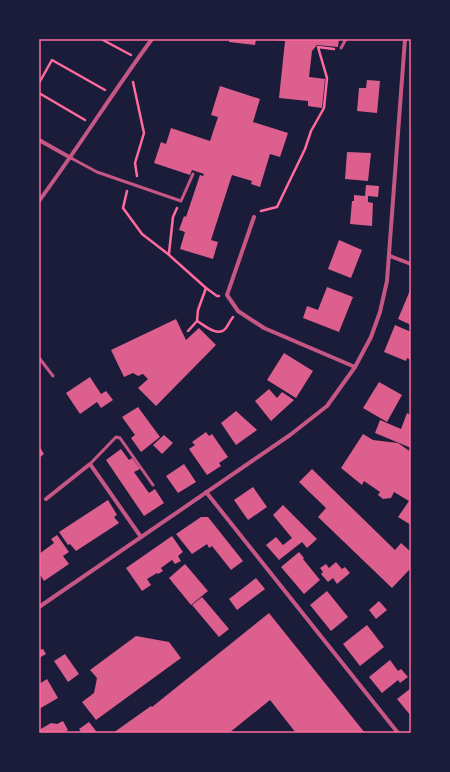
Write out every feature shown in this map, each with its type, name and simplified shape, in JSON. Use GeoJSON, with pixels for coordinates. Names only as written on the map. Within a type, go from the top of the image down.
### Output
{"type":"FeatureCollection","features":[{"type":"Feature","properties":{"kind":"street"},"geometry":{"type":"LineString","coordinates":[[39,201],[71,158],[92,124],[137,58],[152,39]]}},
{"type":"Feature","properties":{"kind":"street"},"geometry":{"type":"LineString","coordinates":[[39,606],[290,435],[327,406],[355,367],[371,337],[380,312],[387,281],[405,39]]}},
{"type":"Feature","properties":{"kind":"street"},"geometry":{"type":"LineString","coordinates":[[39,140],[71,158]]}},
{"type":"Feature","properties":{"kind":"street"},"geometry":{"type":"LineString","coordinates":[[254,217],[227,295],[238,311],[264,328],[355,367]]}},
{"type":"Feature","properties":{"kind":"street"},"geometry":{"type":"LineString","coordinates":[[390,256],[411,264]]}},
{"type":"Feature","properties":{"kind":"street"},"geometry":{"type":"LineString","coordinates":[[46,499],[90,464],[142,537]]}},
{"type":"Feature","properties":{"kind":"street"},"geometry":{"type":"LineString","coordinates":[[206,492],[398,733]]}},
{"type":"Feature","properties":{"kind":"lane"},"geometry":{"type":"LineString","coordinates":[[341,48],[346,39]]}},
{"type":"Feature","properties":{"kind":"lane"},"geometry":{"type":"LineString","coordinates":[[71,158],[97,172],[181,200],[193,174]]}},
{"type":"Feature","properties":{"kind":"lane"},"geometry":{"type":"LineString","coordinates":[[39,359],[53,376]]}},
{"type":"Feature","properties":{"kind":"lane"},"geometry":{"type":"LineString","coordinates":[[90,464],[116,437],[120,438],[153,485]]}},
{"type":"Feature","properties":{"kind":"path"},"geometry":{"type":"LineString","coordinates":[[101,39],[137,58]]}},
{"type":"Feature","properties":{"kind":"path"},"geometry":{"type":"LineString","coordinates":[[254,217],[263,210],[277,207],[305,149],[311,131],[324,108],[327,78],[318,48],[340,50],[341,48]]}},
{"type":"Feature","properties":{"kind":"path"},"geometry":{"type":"LineString","coordinates":[[39,83],[52,60],[113,94]]}},
{"type":"Feature","properties":{"kind":"path"},"geometry":{"type":"LineString","coordinates":[[130,69],[144,132],[135,163],[139,186]]}},
{"type":"Feature","properties":{"kind":"path"},"geometry":{"type":"LineString","coordinates":[[39,93],[92,124]]}},
{"type":"Feature","properties":{"kind":"path"},"geometry":{"type":"LineString","coordinates":[[129,183],[123,208],[142,234],[168,254],[216,296],[227,295]]}},
{"type":"Feature","properties":{"kind":"path"},"geometry":{"type":"LineString","coordinates":[[168,254],[173,217],[181,200]]}},
{"type":"Feature","properties":{"kind":"path"},"geometry":{"type":"LineString","coordinates":[[188,331],[197,321],[198,310],[206,288]]}},
{"type":"Feature","properties":{"kind":"path"},"geometry":{"type":"LineString","coordinates":[[197,321],[207,328],[222,331],[238,311]]}},
{"type":"Feature","properties":{"kind":"building"},"geometry":{"type":"Polygon","coordinates":[[[229,39],[256,39],[255,45],[229,42],[229,39]]]}},
{"type":"Feature","properties":{"kind":"building"},"geometry":{"type":"Polygon","coordinates":[[[275,39],[339,39],[338,47],[317,45],[312,51],[309,77],[325,79],[322,108],[308,106],[308,101],[279,98],[285,41],[275,39]]]}},
{"type":"Feature","properties":{"kind":"building"},"geometry":{"type":"Polygon","coordinates":[[[367,80],[380,81],[377,113],[357,111],[359,88],[366,88],[367,80]]]}},
{"type":"Feature","properties":{"kind":"building"},"geometry":{"type":"Polygon","coordinates":[[[220,86],[260,99],[253,122],[288,133],[280,157],[270,154],[260,187],[251,184],[252,181],[232,175],[211,240],[218,242],[213,259],[180,249],[185,232],[179,230],[184,216],[186,217],[200,175],[203,176],[204,174],[192,170],[190,175],[154,163],[161,142],[166,144],[171,128],[210,141],[218,117],[211,115],[220,86]]]}},
{"type":"Feature","properties":{"kind":"building"},"geometry":{"type":"Polygon","coordinates":[[[347,152],[371,153],[368,181],[345,179],[347,152]]]}},
{"type":"Feature","properties":{"kind":"building"},"geometry":{"type":"Polygon","coordinates":[[[366,185],[379,186],[378,197],[368,196],[368,202],[373,203],[372,226],[350,224],[354,195],[365,196],[366,185]]]}},
{"type":"Feature","properties":{"kind":"building"},"geometry":{"type":"Polygon","coordinates":[[[339,240],[362,250],[351,278],[328,269],[339,240]]]}},
{"type":"Feature","properties":{"kind":"building"},"geometry":{"type":"Polygon","coordinates":[[[327,287],[353,297],[339,332],[303,318],[307,306],[318,310],[327,287]]]}},
{"type":"Feature","properties":{"kind":"building"},"geometry":{"type":"Polygon","coordinates":[[[411,288],[411,325],[398,319],[411,288]]]}},
{"type":"Feature","properties":{"kind":"building"},"geometry":{"type":"Polygon","coordinates":[[[176,319],[186,340],[199,328],[216,345],[156,406],[138,388],[148,379],[143,374],[138,376],[133,373],[124,377],[111,350],[176,319]]]}},
{"type":"Feature","properties":{"kind":"building"},"geometry":{"type":"Polygon","coordinates":[[[395,325],[411,332],[411,360],[407,358],[406,361],[384,352],[395,325]]]}},
{"type":"Feature","properties":{"kind":"building"},"geometry":{"type":"Polygon","coordinates":[[[284,353],[313,371],[296,398],[267,380],[284,353]]]}},
{"type":"Feature","properties":{"kind":"building"},"geometry":{"type":"Polygon","coordinates":[[[90,377],[101,394],[106,391],[113,400],[101,408],[97,402],[80,414],[66,393],[90,377]]]}},
{"type":"Feature","properties":{"kind":"building"},"geometry":{"type":"Polygon","coordinates":[[[379,382],[402,395],[387,422],[363,408],[379,382]]]}},
{"type":"Feature","properties":{"kind":"building"},"geometry":{"type":"Polygon","coordinates":[[[269,389],[277,398],[282,392],[294,400],[271,421],[255,401],[269,389]]]}},
{"type":"Feature","properties":{"kind":"building"},"geometry":{"type":"Polygon","coordinates":[[[138,407],[160,437],[141,452],[131,438],[135,435],[122,417],[138,407]]]}},
{"type":"Feature","properties":{"kind":"building"},"geometry":{"type":"Polygon","coordinates":[[[236,411],[257,430],[236,445],[221,423],[236,411]]]}},
{"type":"Feature","properties":{"kind":"building"},"geometry":{"type":"Polygon","coordinates":[[[407,413],[411,415],[411,448],[375,433],[380,420],[401,429],[407,413]]]}},
{"type":"Feature","properties":{"kind":"building"},"geometry":{"type":"Polygon","coordinates":[[[206,432],[209,436],[212,434],[228,457],[219,463],[221,466],[207,475],[189,449],[195,445],[192,442],[206,432]]]}},
{"type":"Feature","properties":{"kind":"building"},"geometry":{"type":"Polygon","coordinates":[[[363,434],[373,440],[398,443],[411,452],[411,525],[398,517],[409,501],[394,492],[391,498],[383,499],[378,495],[380,492],[364,481],[362,485],[341,468],[363,434]]]}},
{"type":"Feature","properties":{"kind":"building"},"geometry":{"type":"Polygon","coordinates":[[[164,435],[173,443],[162,454],[153,445],[164,435]]]}},
{"type":"Feature","properties":{"kind":"building"},"geometry":{"type":"Polygon","coordinates":[[[39,446],[44,454],[39,458],[39,446]]]}},
{"type":"Feature","properties":{"kind":"building"},"geometry":{"type":"Polygon","coordinates":[[[121,449],[129,460],[132,458],[140,469],[134,472],[149,493],[155,489],[164,503],[144,516],[106,460],[121,449]]]}},
{"type":"Feature","properties":{"kind":"building"},"geometry":{"type":"Polygon","coordinates":[[[184,464],[196,482],[178,493],[166,476],[184,464]]]}},
{"type":"Feature","properties":{"kind":"building"},"geometry":{"type":"Polygon","coordinates":[[[312,469],[395,550],[401,543],[411,552],[411,568],[392,588],[318,517],[326,508],[299,482],[312,469]]]}},
{"type":"Feature","properties":{"kind":"building"},"geometry":{"type":"Polygon","coordinates":[[[253,487],[267,507],[248,520],[234,500],[253,487]]]}},
{"type":"Feature","properties":{"kind":"building"},"geometry":{"type":"Polygon","coordinates":[[[108,500],[117,515],[114,517],[119,523],[76,551],[70,544],[68,545],[59,532],[108,500]]]}},
{"type":"Feature","properties":{"kind":"building"},"geometry":{"type":"Polygon","coordinates":[[[283,505],[317,539],[307,548],[302,542],[279,560],[266,545],[276,537],[283,545],[292,538],[273,515],[283,505]]]}},
{"type":"Feature","properties":{"kind":"building"},"geometry":{"type":"Polygon","coordinates":[[[201,517],[208,517],[243,561],[231,570],[212,546],[209,548],[207,544],[192,554],[176,534],[201,517]]]}},
{"type":"Feature","properties":{"kind":"building"},"geometry":{"type":"Polygon","coordinates":[[[57,535],[69,552],[63,556],[69,564],[44,581],[39,573],[39,554],[54,543],[51,539],[57,535]]]}},
{"type":"Feature","properties":{"kind":"building"},"geometry":{"type":"Polygon","coordinates":[[[172,536],[183,552],[178,556],[181,561],[175,564],[172,560],[161,568],[163,571],[147,579],[151,585],[142,591],[126,568],[172,536]]]}},
{"type":"Feature","properties":{"kind":"building"},"geometry":{"type":"Polygon","coordinates":[[[299,552],[320,580],[304,594],[281,567],[299,552]]]}},
{"type":"Feature","properties":{"kind":"building"},"geometry":{"type":"Polygon","coordinates":[[[336,562],[342,569],[345,567],[350,573],[337,584],[333,578],[328,582],[321,574],[323,572],[320,568],[326,564],[329,568],[336,562]]]}},
{"type":"Feature","properties":{"kind":"building"},"geometry":{"type":"Polygon","coordinates":[[[185,564],[208,591],[191,605],[169,578],[185,564]]]}},
{"type":"Feature","properties":{"kind":"building"},"geometry":{"type":"Polygon","coordinates":[[[256,578],[265,589],[237,610],[229,599],[256,578]]]}},
{"type":"Feature","properties":{"kind":"building"},"geometry":{"type":"Polygon","coordinates":[[[327,591],[348,617],[331,631],[310,605],[327,591]]]}},
{"type":"Feature","properties":{"kind":"building"},"geometry":{"type":"Polygon","coordinates":[[[202,597],[229,629],[219,637],[192,605],[202,597]]]}},
{"type":"Feature","properties":{"kind":"building"},"geometry":{"type":"Polygon","coordinates":[[[379,601],[387,610],[376,619],[369,610],[379,601]]]}},
{"type":"Feature","properties":{"kind":"building"},"geometry":{"type":"Polygon","coordinates":[[[269,613],[365,733],[296,733],[270,700],[229,733],[113,733],[151,706],[152,707],[269,613]]]}},
{"type":"Feature","properties":{"kind":"building"},"geometry":{"type":"Polygon","coordinates":[[[367,625],[384,647],[360,666],[343,644],[367,625]]]}},
{"type":"Feature","properties":{"kind":"building"},"geometry":{"type":"Polygon","coordinates":[[[136,636],[169,642],[181,658],[96,720],[82,702],[94,693],[97,678],[90,670],[136,636]]]}},
{"type":"Feature","properties":{"kind":"building"},"geometry":{"type":"Polygon","coordinates":[[[39,648],[40,650],[43,649],[46,654],[39,658],[39,648]]]}},
{"type":"Feature","properties":{"kind":"building"},"geometry":{"type":"Polygon","coordinates":[[[65,654],[79,674],[68,682],[54,661],[65,654]]]}},
{"type":"Feature","properties":{"kind":"building"},"geometry":{"type":"Polygon","coordinates":[[[390,660],[398,671],[401,669],[408,677],[400,683],[398,680],[382,693],[369,677],[390,660]]]}},
{"type":"Feature","properties":{"kind":"building"},"geometry":{"type":"Polygon","coordinates":[[[47,679],[58,698],[39,709],[39,684],[47,679]]]}},
{"type":"Feature","properties":{"kind":"building"},"geometry":{"type":"Polygon","coordinates":[[[411,688],[411,716],[397,699],[411,688]]]}},
{"type":"Feature","properties":{"kind":"building"},"geometry":{"type":"Polygon","coordinates":[[[63,721],[68,730],[63,733],[39,733],[39,730],[51,723],[57,724],[63,721]]]}},
{"type":"Feature","properties":{"kind":"building"},"geometry":{"type":"Polygon","coordinates":[[[89,722],[96,731],[93,733],[82,733],[79,729],[89,722]]]}}]}
